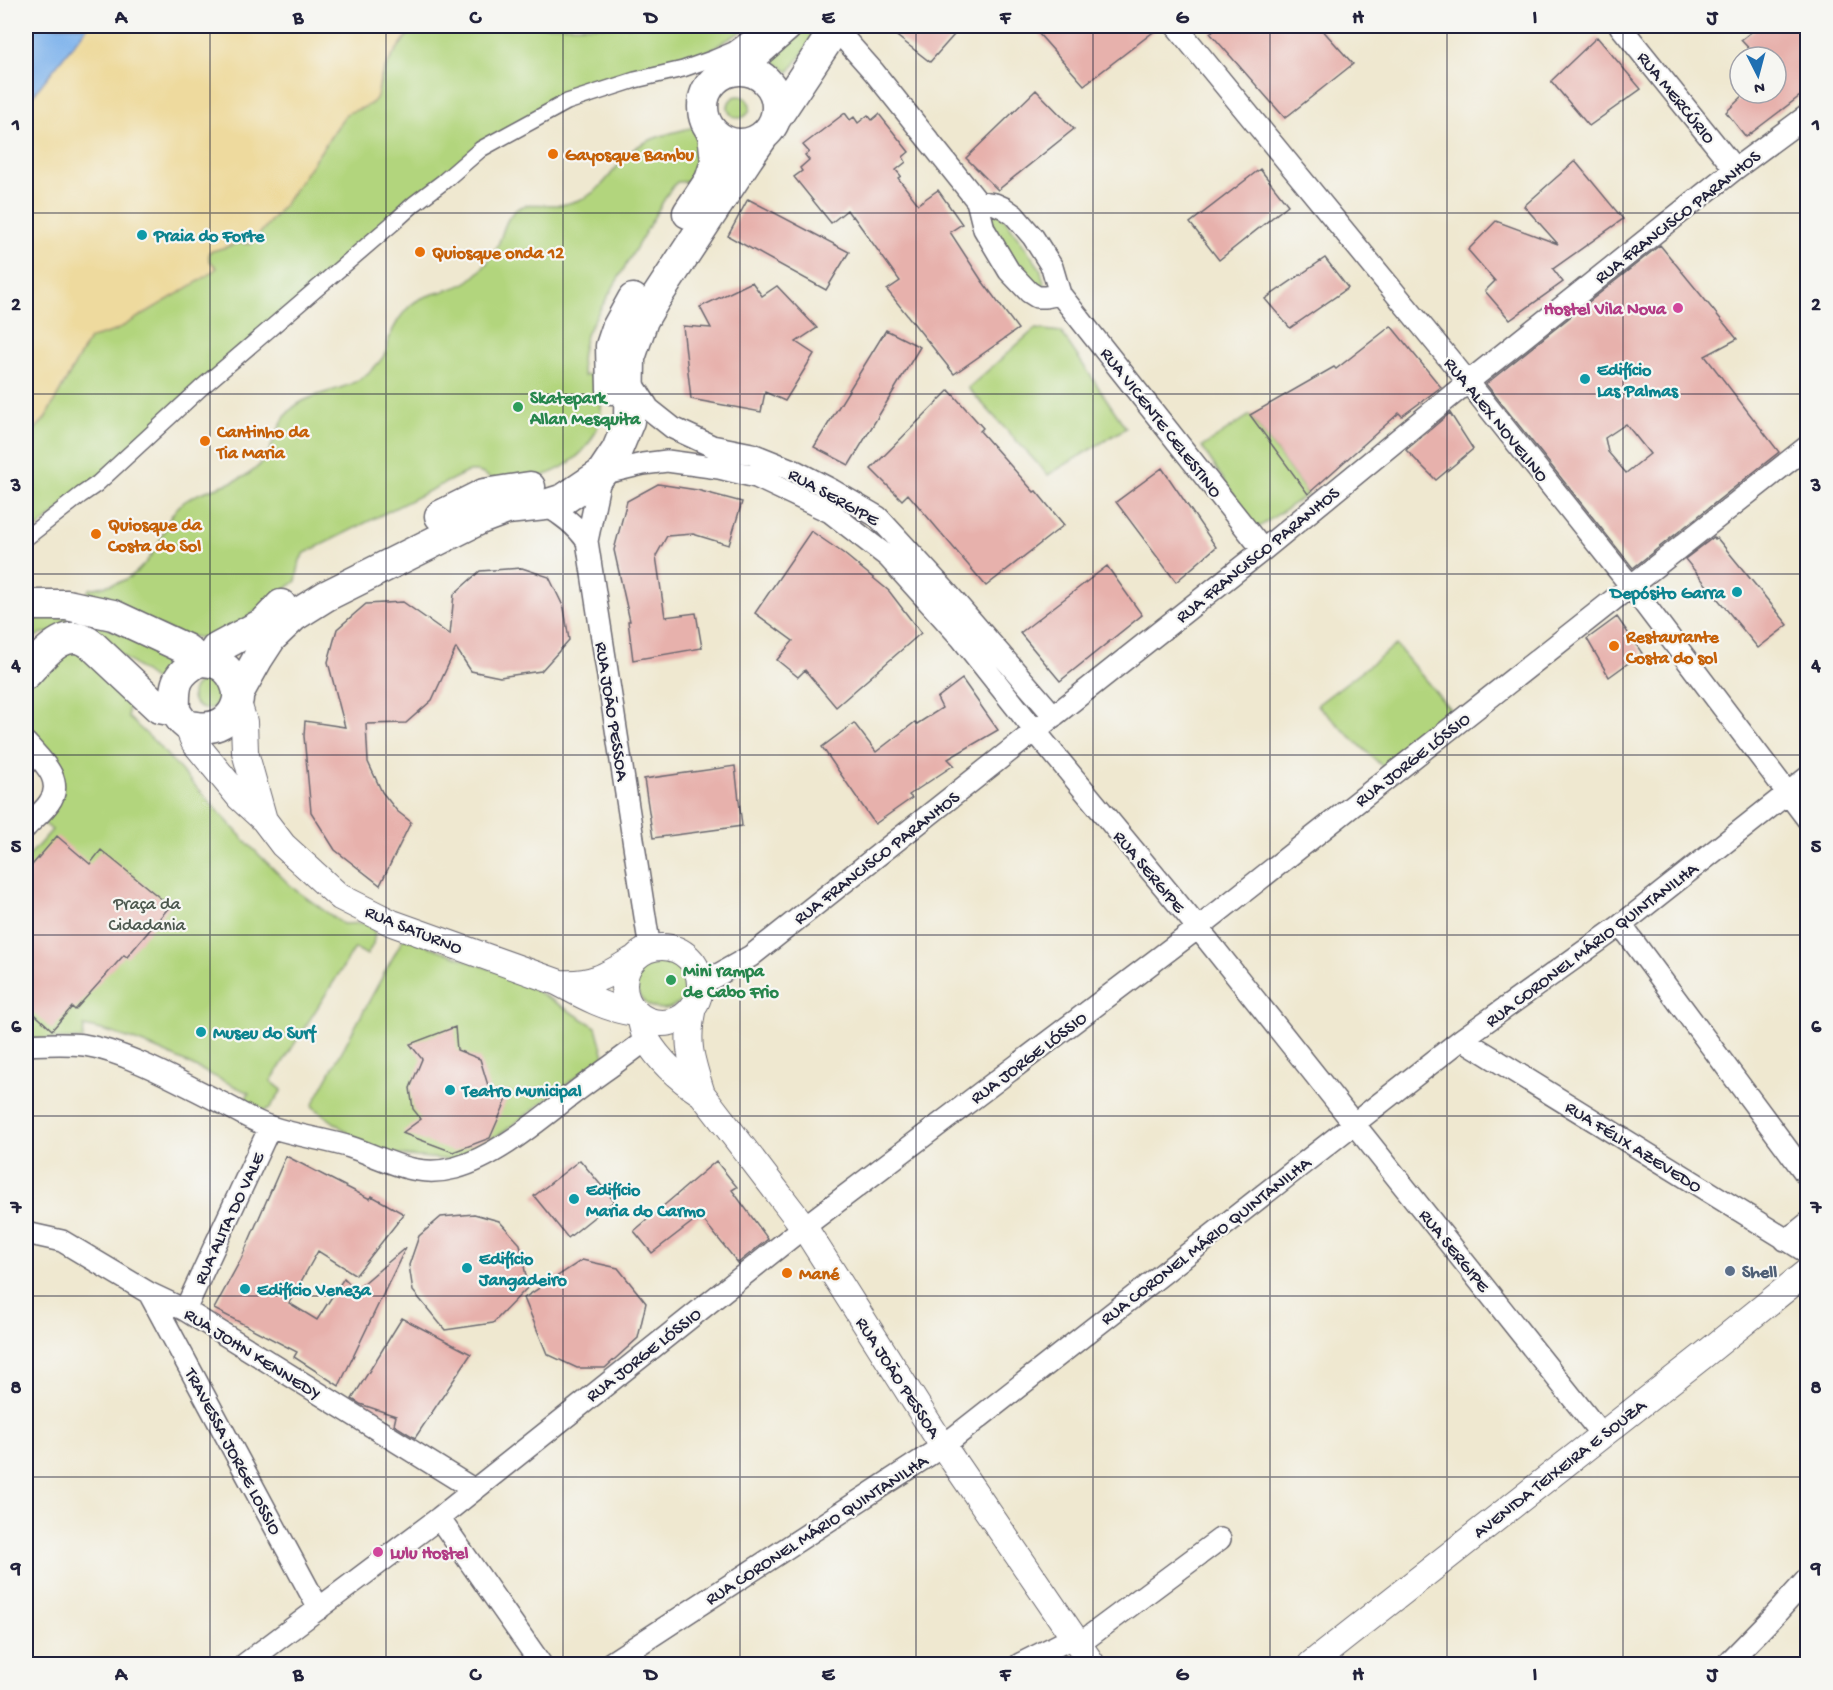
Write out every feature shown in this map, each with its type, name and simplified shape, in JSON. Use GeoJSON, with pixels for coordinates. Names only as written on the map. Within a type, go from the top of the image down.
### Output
{"type":"FeatureCollection","features":[{"type":"Feature","properties":{"kind":"main road"},"geometry":{"type":"LineString","coordinates":[[738,69],[787,26]]}},
{"type":"Feature","properties":{"kind":"main road"},"geometry":{"type":"LineString","coordinates":[[26,674],[55,645],[65,639],[76,637],[92,645],[159,708],[202,728],[213,728],[223,723],[231,715],[258,658],[271,638],[294,616],[326,596],[480,519],[507,509],[545,506],[564,499],[601,474],[617,450],[630,421],[630,358],[643,320],[747,158],[836,27]]}},
{"type":"Feature","properties":{"kind":"main road"},"geometry":{"type":"LineString","coordinates":[[738,69],[757,73],[766,79],[776,97],[777,108],[770,126],[748,143],[738,144],[721,139],[713,133],[704,118],[703,99],[706,89],[719,75],[728,71],[738,69]]}},
{"type":"Feature","properties":{"kind":"main road"},"geometry":{"type":"LineString","coordinates":[[181,718],[174,696],[182,672],[204,661],[216,649],[264,623],[308,583],[484,494],[541,486],[568,476],[586,461],[607,427],[611,406],[611,346],[617,328],[710,180],[716,162],[713,133]]}},
{"type":"Feature","properties":{"kind":"main road"},"geometry":{"type":"LineString","coordinates":[[26,605],[67,605],[113,615],[186,649],[204,661],[222,666],[231,675],[238,697]]}},
{"type":"Feature","properties":{"kind":"street"},"geometry":{"type":"LineString","coordinates":[[26,538],[97,484],[201,388],[481,149],[567,102],[714,58],[733,50],[766,26]]}},
{"type":"Feature","properties":{"kind":"street","name":"RUA ALEX NOVELINO"},"geometry":{"type":"LineString","coordinates":[[1176,26],[1630,585],[1786,794],[1808,820]]}},
{"type":"Feature","properties":{"kind":"street","name":"RUA MERCÚRIO"},"geometry":{"type":"LineString","coordinates":[[1620,26],[1735,169]]}},
{"type":"Feature","properties":{"kind":"street"},"geometry":{"type":"LineString","coordinates":[[836,27],[977,201],[984,229],[1009,271],[1020,284],[1037,297],[1060,294]]}},
{"type":"Feature","properties":{"kind":"street","name":"RUA FRANCISCO PARANHOS"},"geometry":{"type":"LineString","coordinates":[[696,996],[752,956],[1263,550],[1467,382],[1735,169],[1808,115]]}},
{"type":"Feature","properties":{"kind":"street","name":"RUA VICENTE CELESTINO"},"geometry":{"type":"LineString","coordinates":[[977,201],[995,204],[1014,215],[1033,237],[1052,267],[1060,294],[1263,550]]}},
{"type":"Feature","properties":{"kind":"street","name":"RUA SERGIPE"},"geometry":{"type":"LineString","coordinates":[[630,379],[649,409],[673,428],[712,446],[752,454],[797,472],[879,517],[967,614],[1054,716]]}},
{"type":"Feature","properties":{"kind":"street","name":"RUA JORGE LÓSSIO"},"geometry":{"type":"LineString","coordinates":[[245,1665],[439,1518],[804,1227],[1198,928],[1808,446]]}},
{"type":"Feature","properties":{"kind":"street","name":"RUA SERGIPE"},"geometry":{"type":"LineString","coordinates":[[601,474],[667,461],[719,468],[756,477],[830,512],[888,557],[962,639],[1198,928],[1602,1434]]}},
{"type":"Feature","properties":{"kind":"street","name":"RUA JOÃO PESSOA"},"geometry":{"type":"LineString","coordinates":[[601,474],[587,541],[641,955]]}},
{"type":"Feature","properties":{"kind":"street"},"geometry":{"type":"LineString","coordinates":[[545,506],[572,523],[587,541]]}},
{"type":"Feature","properties":{"kind":"street"},"geometry":{"type":"LineString","coordinates":[[862,538],[879,517]]}},
{"type":"Feature","properties":{"kind":"street","name":"RUA SATURNO"},"geometry":{"type":"LineString","coordinates":[[238,697],[244,722],[245,752],[264,820]]}},
{"type":"Feature","properties":{"kind":"street","name":"RUA SATURNO"},"geometry":{"type":"LineString","coordinates":[[181,718],[194,742],[240,798],[264,820],[283,845],[340,897],[392,923],[557,982],[576,993],[621,1011],[641,1023]]}},
{"type":"Feature","properties":{"kind":"street"},"geometry":{"type":"LineString","coordinates":[[26,743],[48,766],[56,791],[49,803],[26,827]]}},
{"type":"Feature","properties":{"kind":"street","name":"RUA CORONEL MÁRIO QUINTANILHA"},"geometry":{"type":"LineString","coordinates":[[609,1665],[943,1446],[1462,1039],[1621,925],[1808,777]]}},
{"type":"Feature","properties":{"kind":"street"},"geometry":{"type":"LineString","coordinates":[[1621,925],[1808,1177]]}},
{"type":"Feature","properties":{"kind":"street"},"geometry":{"type":"LineString","coordinates":[[26,1046],[53,1043],[85,1045],[115,1053],[270,1127],[351,1148],[412,1169],[432,1171],[454,1168],[473,1161],[525,1130],[641,1023],[674,1021],[684,1015],[696,996],[698,973],[684,954],[661,947],[641,955],[624,978],[625,997],[641,1023]]}},
{"type":"Feature","properties":{"kind":"street","name":"RUA SATURNO"},"geometry":{"type":"LineString","coordinates":[[557,982],[574,984],[594,981],[641,955]]}},
{"type":"Feature","properties":{"kind":"street","name":"RUA JOÃO PESSOA"},"geometry":{"type":"LineString","coordinates":[[696,996],[688,1041],[702,1094]]}},
{"type":"Feature","properties":{"kind":"street","name":"RUA JOÃO PESSOA"},"geometry":{"type":"LineString","coordinates":[[641,1023],[673,1071],[702,1094],[804,1227],[943,1446],[1084,1654]]}},
{"type":"Feature","properties":{"kind":"street","name":"RUA FÉLIX AZEVEDO"},"geometry":{"type":"LineString","coordinates":[[1462,1039],[1808,1253]]}},
{"type":"Feature","properties":{"kind":"street","name":"RUA ALITA DO VALE"},"geometry":{"type":"LineString","coordinates":[[185,1310],[270,1127]]}},
{"type":"Feature","properties":{"kind":"street"},"geometry":{"type":"LineString","coordinates":[[1785,1240],[1808,1223]]}},
{"type":"Feature","properties":{"kind":"street","name":"RUA JOHN KENNEDY"},"geometry":{"type":"LineString","coordinates":[[26,1233],[62,1241],[149,1293],[185,1310],[473,1489]]}},
{"type":"Feature","properties":{"kind":"street","name":"AVENIDA TEIXEIRA E SOUZA"},"geometry":{"type":"LineString","coordinates":[[1311,1665],[1808,1271]]}},
{"type":"Feature","properties":{"kind":"street","name":"TRAVESSA JORGE LOSSIO"},"geometry":{"type":"LineString","coordinates":[[149,1293],[318,1609]]}},
{"type":"Feature","properties":{"kind":"street"},"geometry":{"type":"LineString","coordinates":[[439,1518],[541,1665]]}},
{"type":"Feature","properties":{"kind":"street"},"geometry":{"type":"LineString","coordinates":[[1020,1665],[1084,1654],[1220,1539]]}},
{"type":"Feature","properties":{"kind":"street"},"geometry":{"type":"LineString","coordinates":[[1727,1665],[1808,1578]]}},
{"type":"Feature","properties":{"kind":"green space"},"geometry":{"type":"Polygon","coordinates":[[[415,26],[751,26],[678,69],[567,102],[497,137],[26,538],[26,438],[44,420],[89,339],[209,260],[209,252],[239,243],[251,244],[284,205],[346,114],[378,93],[387,65],[415,26]]]}},
{"type":"Feature","properties":{"kind":"green space"},"geometry":{"type":"Polygon","coordinates":[[[796,26],[823,26],[789,72],[763,55],[796,26]]]}},
{"type":"Feature","properties":{"kind":"green space"},"geometry":{"type":"Polygon","coordinates":[[[739,96],[747,99],[750,107],[747,115],[739,118],[731,115],[728,107],[731,99],[739,96]]]}},
{"type":"Feature","properties":{"kind":"green space"},"geometry":{"type":"Polygon","coordinates":[[[694,127],[707,154],[698,181],[677,182],[668,193],[587,332],[581,365],[584,376],[600,371],[601,412],[594,434],[574,459],[546,475],[514,481],[497,481],[479,472],[467,472],[305,553],[300,560],[296,581],[224,635],[202,638],[183,635],[85,600],[89,589],[127,579],[144,565],[153,553],[170,517],[180,505],[190,498],[234,481],[254,470],[268,454],[285,416],[298,404],[352,383],[371,371],[387,350],[393,330],[408,308],[417,300],[456,287],[474,277],[491,258],[506,222],[517,209],[533,204],[561,205],[577,201],[594,192],[635,148],[660,136],[694,127]]]}},
{"type":"Feature","properties":{"kind":"green space"},"geometry":{"type":"Polygon","coordinates":[[[999,211],[1040,268],[1045,287],[1031,284],[992,232],[987,214],[999,211]]]}},
{"type":"Feature","properties":{"kind":"green space"},"geometry":{"type":"Polygon","coordinates":[[[1035,329],[1061,332],[1126,428],[1048,475],[968,388],[1035,329]]]}},
{"type":"Feature","properties":{"kind":"green space"},"geometry":{"type":"Polygon","coordinates":[[[1250,415],[1308,494],[1256,529],[1202,447],[1250,415]]]}},
{"type":"Feature","properties":{"kind":"green space"},"geometry":{"type":"Polygon","coordinates":[[[26,614],[86,620],[180,655],[158,682],[90,633],[43,633],[26,641],[26,614]]]}},
{"type":"Feature","properties":{"kind":"green space","name":"Praça da Cidadania"},"geometry":{"type":"Polygon","coordinates":[[[73,645],[126,689],[129,701],[128,717],[155,742],[248,844],[293,888],[343,924],[369,923],[375,933],[373,944],[367,955],[355,948],[271,1081],[282,1090],[270,1108],[259,1113],[242,1104],[249,1093],[168,1054],[106,1031],[84,1026],[83,1039],[26,1039],[26,859],[52,830],[41,821],[63,793],[26,735],[26,686],[73,645]]]}},
{"type":"Feature","properties":{"kind":"green space"},"geometry":{"type":"Polygon","coordinates":[[[1396,645],[1453,713],[1383,767],[1317,705],[1396,645]]]}},
{"type":"Feature","properties":{"kind":"green space"},"geometry":{"type":"Polygon","coordinates":[[[206,681],[216,685],[220,695],[216,705],[206,709],[196,705],[192,695],[196,685],[206,681]]]}},
{"type":"Feature","properties":{"kind":"green space"},"geometry":{"type":"Polygon","coordinates":[[[404,937],[515,978],[596,1027],[604,1056],[502,1133],[454,1160],[371,1150],[312,1106],[404,937]]]}},
{"type":"Feature","properties":{"kind":"green space"},"geometry":{"type":"Polygon","coordinates":[[[657,957],[667,957],[681,964],[688,983],[681,1002],[667,1009],[657,1009],[647,1005],[640,998],[636,988],[636,978],[640,968],[647,961],[657,957]]]}},
{"type":"Feature","properties":{"kind":"sand","name":"Praia do Forte"},"geometry":{"type":"Polygon","coordinates":[[[26,26],[415,26],[388,63],[381,77],[375,100],[365,107],[346,114],[284,205],[251,244],[239,243],[209,252],[209,260],[217,268],[201,280],[115,331],[89,339],[44,420],[26,438],[26,26]]]}},
{"type":"Feature","properties":{"kind":"water"},"geometry":{"type":"Polygon","coordinates":[[[26,26],[88,26],[26,104],[26,26]]]}},
{"type":"Feature","properties":{"kind":"building"},"geometry":{"type":"Polygon","coordinates":[[[884,26],[962,26],[930,62],[884,26]]]}},
{"type":"Feature","properties":{"kind":"building"},"geometry":{"type":"Polygon","coordinates":[[[1050,26],[1161,26],[1084,85],[1039,34],[1050,26]]]}},
{"type":"Feature","properties":{"kind":"building"},"geometry":{"type":"Polygon","coordinates":[[[1220,26],[1319,26],[1353,64],[1285,118],[1210,33],[1220,26]]]}},
{"type":"Feature","properties":{"kind":"building"},"geometry":{"type":"Polygon","coordinates":[[[1759,26],[1808,26],[1802,33],[1808,40],[1808,90],[1746,137],[1726,112],[1733,105],[1788,105],[1788,45],[1746,45],[1741,40],[1759,26]]]}},
{"type":"Feature","properties":{"kind":"building"},"geometry":{"type":"Polygon","coordinates":[[[1597,37],[1641,89],[1589,126],[1551,81],[1597,37]]]}},
{"type":"Feature","properties":{"kind":"building"},"geometry":{"type":"Polygon","coordinates":[[[1036,90],[1074,129],[998,190],[966,158],[1036,90]]]}},
{"type":"Feature","properties":{"kind":"building"},"geometry":{"type":"Polygon","coordinates":[[[845,113],[850,120],[854,117],[858,123],[868,115],[872,120],[879,114],[909,152],[903,157],[906,162],[896,170],[901,176],[898,178],[918,204],[938,190],[962,224],[950,232],[982,281],[1018,329],[954,374],[887,290],[900,281],[853,216],[847,210],[831,223],[794,177],[802,171],[800,168],[809,160],[805,155],[809,152],[803,145],[845,113]]]}},
{"type":"Feature","properties":{"kind":"building"},"geometry":{"type":"Polygon","coordinates":[[[1575,161],[1623,219],[1553,269],[1563,282],[1510,320],[1485,291],[1495,281],[1468,250],[1496,221],[1558,244],[1524,206],[1575,161]]]}},
{"type":"Feature","properties":{"kind":"building"},"geometry":{"type":"Polygon","coordinates":[[[1260,169],[1288,205],[1219,260],[1190,223],[1260,169]]]}},
{"type":"Feature","properties":{"kind":"building"},"geometry":{"type":"Polygon","coordinates":[[[748,199],[849,252],[826,290],[728,236],[748,199]]]}},
{"type":"Feature","properties":{"kind":"building"},"geometry":{"type":"Polygon","coordinates":[[[1660,245],[1737,339],[1705,356],[1779,452],[1633,568],[1486,384],[1660,245]],[[1626,424],[1605,438],[1608,452],[1626,473],[1650,454],[1626,424]]]}},
{"type":"Feature","properties":{"kind":"building"},"geometry":{"type":"Polygon","coordinates":[[[1325,258],[1348,288],[1290,328],[1265,299],[1325,258]]]}},
{"type":"Feature","properties":{"kind":"building"},"geometry":{"type":"Polygon","coordinates":[[[752,282],[762,296],[777,286],[817,328],[796,342],[814,354],[785,401],[765,392],[761,412],[691,399],[683,326],[711,328],[700,307],[752,282]]]}},
{"type":"Feature","properties":{"kind":"building"},"geometry":{"type":"Polygon","coordinates":[[[1391,326],[1441,387],[1402,416],[1399,413],[1308,494],[1250,415],[1334,367],[1336,369],[1391,326]]]}},
{"type":"Feature","properties":{"kind":"building"},"geometry":{"type":"Polygon","coordinates":[[[886,330],[920,347],[849,465],[814,447],[886,330]]]}},
{"type":"Feature","properties":{"kind":"building"},"geometry":{"type":"Polygon","coordinates":[[[949,390],[983,428],[980,431],[1064,525],[986,586],[908,494],[902,500],[871,469],[949,390]]]}},
{"type":"Feature","properties":{"kind":"building"},"geometry":{"type":"Polygon","coordinates":[[[1450,413],[1473,449],[1436,480],[1406,450],[1450,413]]]}},
{"type":"Feature","properties":{"kind":"building"},"geometry":{"type":"Polygon","coordinates":[[[1162,468],[1216,547],[1176,582],[1116,502],[1162,468]]]}},
{"type":"Feature","properties":{"kind":"building"},"geometry":{"type":"Polygon","coordinates":[[[658,484],[697,490],[742,502],[729,545],[693,534],[667,536],[656,556],[665,617],[696,613],[702,648],[633,660],[628,621],[630,621],[614,550],[627,501],[658,484]]]}},
{"type":"Feature","properties":{"kind":"building"},"geometry":{"type":"Polygon","coordinates":[[[811,531],[843,553],[889,591],[921,633],[836,707],[805,670],[798,677],[777,660],[793,641],[755,613],[811,531]]]}},
{"type":"Feature","properties":{"kind":"building","name":"Depósito Garra"},"geometry":{"type":"Polygon","coordinates":[[[1714,537],[1788,625],[1758,648],[1685,559],[1714,537]]]}},
{"type":"Feature","properties":{"kind":"building"},"geometry":{"type":"Polygon","coordinates":[[[1107,566],[1142,615],[1060,681],[1020,633],[1107,566]]]}},
{"type":"Feature","properties":{"kind":"building"},"geometry":{"type":"Polygon","coordinates":[[[522,568],[549,577],[564,608],[569,640],[541,671],[500,677],[471,671],[456,648],[432,700],[406,723],[366,724],[368,762],[382,792],[397,811],[411,822],[380,885],[335,850],[311,812],[304,736],[305,721],[345,727],[328,662],[337,629],[366,604],[403,602],[450,635],[454,594],[480,571],[522,568]]]}},
{"type":"Feature","properties":{"kind":"building","name":"Restaurante Costa do sol"},"geometry":{"type":"Polygon","coordinates":[[[1617,617],[1642,653],[1609,677],[1587,639],[1617,617]]]}},
{"type":"Feature","properties":{"kind":"building"},"geometry":{"type":"Polygon","coordinates":[[[962,679],[998,730],[948,759],[954,765],[909,795],[912,798],[875,824],[822,747],[854,723],[876,752],[915,722],[917,724],[942,708],[937,698],[962,679]]]}},
{"type":"Feature","properties":{"kind":"building"},"geometry":{"type":"Polygon","coordinates":[[[735,766],[742,826],[653,838],[644,779],[735,766]]]}},
{"type":"Feature","properties":{"kind":"building"},"geometry":{"type":"Polygon","coordinates":[[[57,836],[90,864],[101,850],[170,906],[127,957],[124,955],[75,1010],[72,1007],[52,1030],[26,1006],[26,872],[57,836]]]}},
{"type":"Feature","properties":{"kind":"building","name":"Teatro Municipal"},"geometry":{"type":"Polygon","coordinates":[[[455,1027],[457,1050],[480,1059],[490,1092],[510,1092],[490,1138],[453,1152],[402,1133],[421,1119],[413,1109],[410,1088],[422,1059],[410,1044],[455,1027]]]}},
{"type":"Feature","properties":{"kind":"building"},"geometry":{"type":"Polygon","coordinates":[[[286,1156],[370,1199],[372,1196],[404,1214],[356,1275],[318,1251],[289,1303],[317,1320],[344,1278],[356,1290],[406,1247],[339,1386],[294,1357],[297,1352],[214,1309],[241,1259],[286,1156]]]}},
{"type":"Feature","properties":{"kind":"building","name":"Edifício Maria do Carmo"},"geometry":{"type":"Polygon","coordinates":[[[580,1160],[614,1201],[568,1238],[534,1196],[580,1160]]]}},
{"type":"Feature","properties":{"kind":"building"},"geometry":{"type":"Polygon","coordinates":[[[716,1161],[737,1187],[732,1190],[768,1239],[738,1263],[700,1216],[652,1253],[634,1231],[716,1161]]]}},
{"type":"Feature","properties":{"kind":"building","name":"Edifício Jangadeiro"},"geometry":{"type":"Polygon","coordinates":[[[474,1214],[499,1221],[520,1244],[528,1287],[493,1323],[445,1330],[413,1291],[409,1265],[419,1236],[441,1217],[474,1214]]]}},
{"type":"Feature","properties":{"kind":"building"},"geometry":{"type":"Polygon","coordinates":[[[582,1260],[618,1268],[646,1303],[638,1338],[605,1368],[577,1368],[547,1354],[524,1298],[582,1260]]]}},
{"type":"Feature","properties":{"kind":"building"},"geometry":{"type":"Polygon","coordinates":[[[402,1318],[471,1354],[415,1438],[394,1425],[396,1416],[352,1399],[402,1318]]]}},
{"type":"Feature","properties":{"kind":"place","name":"Gayosque Bambu"},"geometry":{"type":"Point","coordinates":[553,154]}},
{"type":"Feature","properties":{"kind":"place","name":"Praia do Forte"},"geometry":{"type":"Point","coordinates":[142,235]}},
{"type":"Feature","properties":{"kind":"place","name":"Quiosque onda 12"},"geometry":{"type":"Point","coordinates":[420,252]}},
{"type":"Feature","properties":{"kind":"place","name":"Hostel Vila Nova"},"geometry":{"type":"Point","coordinates":[1678,308]}},
{"type":"Feature","properties":{"kind":"place","name":"Edifício Las Palmas"},"geometry":{"type":"Point","coordinates":[1585,379]}},
{"type":"Feature","properties":{"kind":"place","name":"Skatepark Allan Mesquita"},"geometry":{"type":"Point","coordinates":[518,407]}},
{"type":"Feature","properties":{"kind":"place","name":"Cantinho da Tia Maria"},"geometry":{"type":"Point","coordinates":[205,441]}},
{"type":"Feature","properties":{"kind":"place","name":"Quiosque da Costa do Sol"},"geometry":{"type":"Point","coordinates":[96,534]}},
{"type":"Feature","properties":{"kind":"place","name":"Depósito Garra"},"geometry":{"type":"Point","coordinates":[1737,592]}},
{"type":"Feature","properties":{"kind":"place","name":"Restaurante Costa do sol"},"geometry":{"type":"Point","coordinates":[1614,646]}},
{"type":"Feature","properties":{"kind":"place","name":"Mini rampa de Cabo Frio"},"geometry":{"type":"Point","coordinates":[671,980]}},
{"type":"Feature","properties":{"kind":"place","name":"Museu do Surf"},"geometry":{"type":"Point","coordinates":[201,1032]}},
{"type":"Feature","properties":{"kind":"place","name":"Teatro Municipal"},"geometry":{"type":"Point","coordinates":[450,1090]}},
{"type":"Feature","properties":{"kind":"place","name":"Edifício Maria do Carmo"},"geometry":{"type":"Point","coordinates":[574,1199]}},
{"type":"Feature","properties":{"kind":"place","name":"Edifício Jangadeiro"},"geometry":{"type":"Point","coordinates":[467,1268]}},
{"type":"Feature","properties":{"kind":"place","name":"Shell"},"geometry":{"type":"Point","coordinates":[1730,1271]}},
{"type":"Feature","properties":{"kind":"place","name":"Mané"},"geometry":{"type":"Point","coordinates":[787,1273]}},
{"type":"Feature","properties":{"kind":"place","name":"Edifício Veneza"},"geometry":{"type":"Point","coordinates":[245,1289]}},
{"type":"Feature","properties":{"kind":"place","name":"Lulu Hostel"},"geometry":{"type":"Point","coordinates":[378,1552]}}]}
